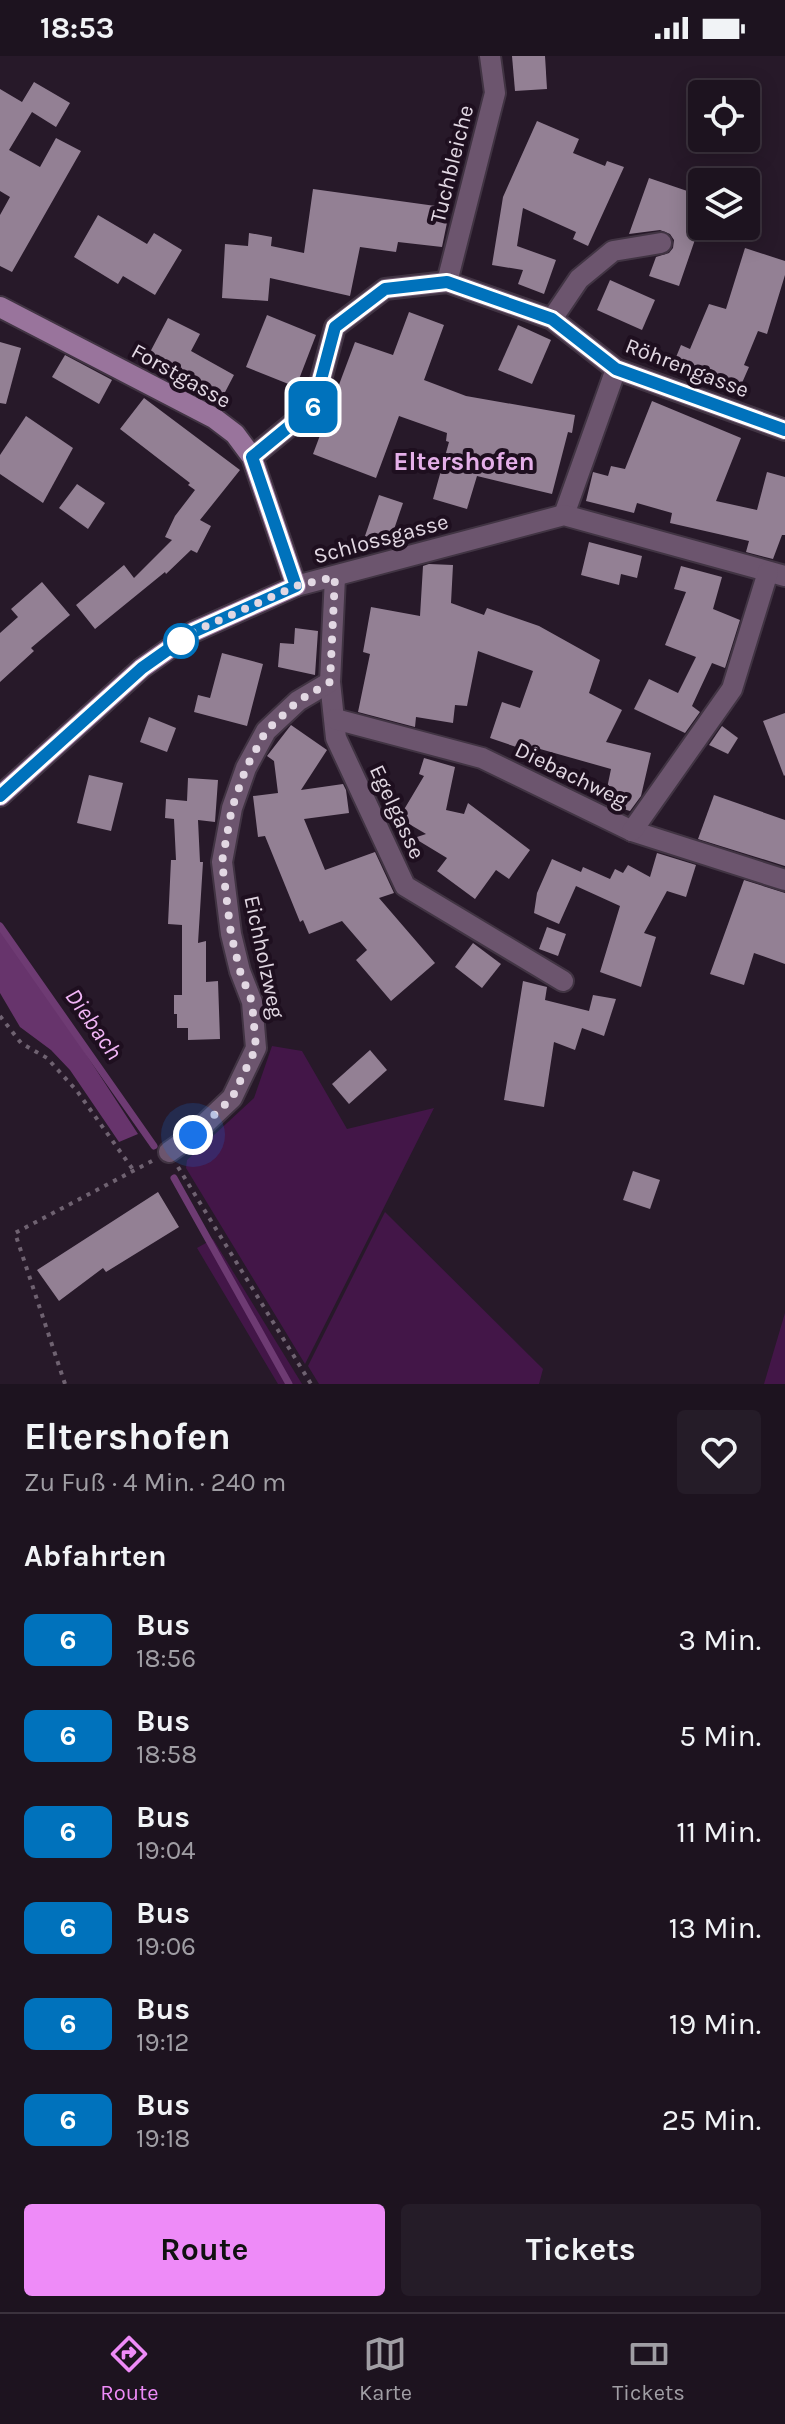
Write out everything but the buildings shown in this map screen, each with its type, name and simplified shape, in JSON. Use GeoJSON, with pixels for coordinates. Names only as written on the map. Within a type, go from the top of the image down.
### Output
{"type":"FeatureCollection","features":[{"type":"Feature","properties":{"kind":"street","name":"Tuchbleiche"},"geometry":{"type":"LineString","coordinates":[[447,282],[495,93],[490,56]]}},
{"type":"Feature","properties":{"kind":"street"},"geometry":{"type":"LineString","coordinates":[[552,319],[579,279],[613,251],[661,243]]}},
{"type":"Feature","properties":{"kind":"street","name":"Röhrengasse"},"geometry":{"type":"LineString","coordinates":[[252,457],[314,406],[335,327],[385,289],[447,282],[552,319],[616,369],[785,430]]}},
{"type":"Feature","properties":{"kind":"street","name":"Forstgasse"},"geometry":{"type":"LineString","coordinates":[[0,307],[214,418],[235,434],[252,457],[296,586]]}},
{"type":"Feature","properties":{"kind":"street"},"geometry":{"type":"LineString","coordinates":[[616,369],[564,515],[777,574],[732,689],[632,831]]}},
{"type":"Feature","properties":{"kind":"street","name":"Schlossgasse"},"geometry":{"type":"LineString","coordinates":[[0,796],[142,668],[193,632],[296,586],[564,515]]}},
{"type":"Feature","properties":{"kind":"street","name":"Egelgasse"},"geometry":{"type":"LineString","coordinates":[[335,577],[330,682],[336,738],[405,886],[563,981]]}},
{"type":"Feature","properties":{"kind":"street","name":"Eichholzweg"},"geometry":{"type":"LineString","coordinates":[[169,1152],[193,1135],[232,1098],[256,1048],[252,1002],[231,934],[222,862],[232,808],[246,768],[266,731],[298,701],[330,682]]}},
{"type":"Feature","properties":{"kind":"street","name":"Diebachweg"},"geometry":{"type":"LineString","coordinates":[[335,719],[482,758],[632,831],[785,880]]}},
{"type":"Feature","properties":{"kind":"path"},"geometry":{"type":"LineString","coordinates":[[0,1016],[21,1043],[47,1058],[77,1091],[134,1171]]}},
{"type":"Feature","properties":{"kind":"path"},"geometry":{"type":"LineString","coordinates":[[65,1384],[15,1233],[169,1152],[311,1384]]}},
{"type":"Feature","properties":{"kind":"shaded area"},"geometry":{"type":"Polygon","coordinates":[[[0,922],[138,1134],[119,1142],[70,1070],[51,1050],[20,1027],[0,993],[0,922]]]}},
{"type":"Feature","properties":{"kind":"shaded area"},"geometry":{"type":"Polygon","coordinates":[[[272,1046],[302,1051],[347,1129],[434,1108],[305,1364],[186,1168],[187,1160],[254,1098],[272,1046]]]}},
{"type":"Feature","properties":{"kind":"shaded area"},"geometry":{"type":"Polygon","coordinates":[[[385,1212],[543,1369],[539,1384],[319,1384],[308,1366],[385,1212]]]}},
{"type":"Feature","properties":{"kind":"shaded area"},"geometry":{"type":"Polygon","coordinates":[[[213,1239],[302,1384],[278,1384],[197,1248],[213,1239]]]}},
{"type":"Feature","properties":{"kind":"shaded area"},"geometry":{"type":"Polygon","coordinates":[[[785,1313],[785,1384],[764,1384],[785,1313]]]}},
{"type":"Feature","properties":{"kind":"waterway","name":"Diebach"},"geometry":{"type":"LineString","coordinates":[[0,926],[154,1146]]}},
{"type":"Feature","properties":{"kind":"waterway","name":"Diebach"},"geometry":{"type":"LineString","coordinates":[[174,1178],[289,1384]]}},
{"type":"Feature","properties":{"kind":"bus line","name":"6"},"geometry":{"type":"LineString","coordinates":[[0,796],[142,668],[193,632],[296,586],[252,457],[314,406],[335,327],[385,289],[447,282],[552,319],[616,369],[785,430]]}},
{"type":"Feature","properties":{"kind":"district","name":"Eltershofen"},"geometry":{"type":"Point","coordinates":[464,461]}},
{"type":"Feature","properties":{"kind":"route"},"geometry":{"type":"LineString","coordinates":[[181,641],[193,632],[296,586],[335,577],[330,682],[298,701],[266,731],[246,768],[232,808],[222,862],[231,934],[252,1002],[256,1048],[232,1098],[193,1135]]}}]}
